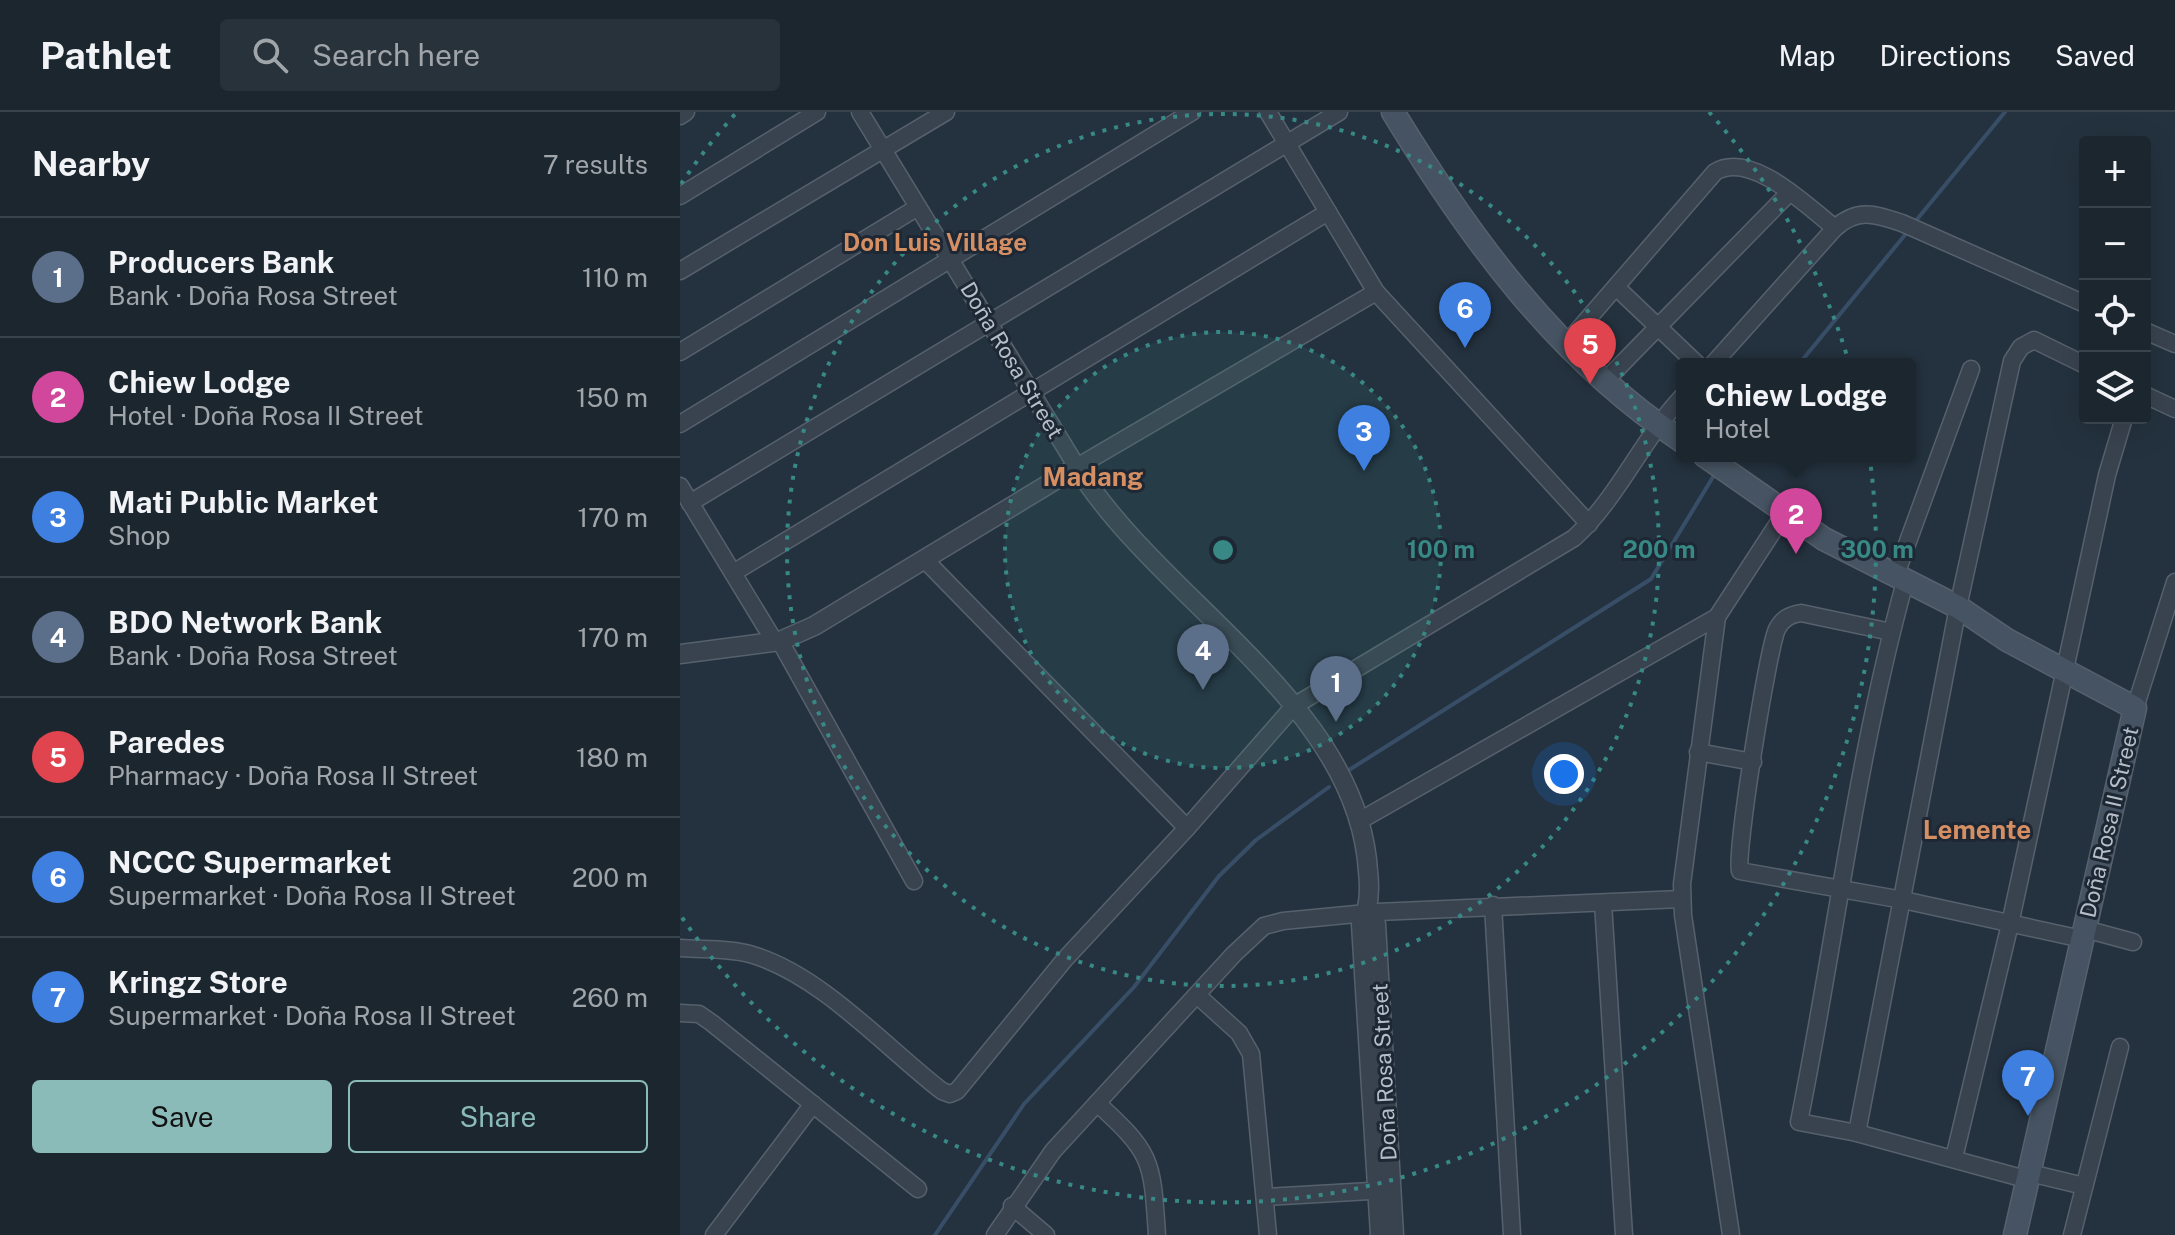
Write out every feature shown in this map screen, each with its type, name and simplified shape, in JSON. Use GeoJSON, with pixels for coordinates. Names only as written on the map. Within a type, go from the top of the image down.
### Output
{"type":"FeatureCollection","features":[{"type":"Feature","properties":{"kind":"main road"},"geometry":{"type":"LineString","coordinates":[[1393,112],[1472,236],[1508,281],[1606,380],[1676,437]]}},
{"type":"Feature","properties":{"kind":"main road","name":"Doña Rosa II Street"},"geometry":{"type":"LineString","coordinates":[[1714,462],[1824,539],[1958,607],[2007,640],[2135,708],[2015,1235]]}},
{"type":"Feature","properties":{"kind":"street"},"geometry":{"type":"LineString","coordinates":[[680,116],[686,112]]}},
{"type":"Feature","properties":{"kind":"street"},"geometry":{"type":"LineString","coordinates":[[680,196],[817,112]]}},
{"type":"Feature","properties":{"kind":"street","name":"Doña Rosa Street"},"geometry":{"type":"LineString","coordinates":[[860,112],[1077,467],[1112,517],[1294,706],[1337,768],[1361,820],[1368,859],[1367,913],[1361,924],[1384,1190],[1394,1235]]}},
{"type":"Feature","properties":{"kind":"street"},"geometry":{"type":"LineString","coordinates":[[680,271],[946,112]]}},
{"type":"Feature","properties":{"kind":"street"},"geometry":{"type":"LineString","coordinates":[[680,424],[1192,112]]}},
{"type":"Feature","properties":{"kind":"street"},"geometry":{"type":"LineString","coordinates":[[1268,112],[1376,292],[1589,524]]}},
{"type":"Feature","properties":{"kind":"street"},"geometry":{"type":"LineString","coordinates":[[690,503],[1339,112]]}},
{"type":"Feature","properties":{"kind":"street"},"geometry":{"type":"LineString","coordinates":[[1567,343],[1715,172],[1724,166],[1744,166],[1790,192],[1835,228]]}},
{"type":"Feature","properties":{"kind":"street"},"geometry":{"type":"LineString","coordinates":[[1606,380],[1790,192]]}},
{"type":"Feature","properties":{"kind":"street"},"geometry":{"type":"LineString","coordinates":[[680,352],[918,207]]}},
{"type":"Feature","properties":{"kind":"street"},"geometry":{"type":"LineString","coordinates":[[733,573],[1328,212]]}},
{"type":"Feature","properties":{"kind":"street"},"geometry":{"type":"LineString","coordinates":[[1718,358],[1835,228],[1855,213],[1877,215],[1902,223],[2079,301]]}},
{"type":"Feature","properties":{"kind":"street"},"geometry":{"type":"LineString","coordinates":[[1616,287],[1691,358]]}},
{"type":"Feature","properties":{"kind":"street"},"geometry":{"type":"LineString","coordinates":[[680,654],[776,640],[814,626],[1376,292]]}},
{"type":"Feature","properties":{"kind":"street"},"geometry":{"type":"LineString","coordinates":[[2151,334],[2175,344]]}},
{"type":"Feature","properties":{"kind":"street"},"geometry":{"type":"LineString","coordinates":[[1857,1133],[1958,607],[2016,353],[2034,340],[2079,362]]}},
{"type":"Feature","properties":{"kind":"street"},"geometry":{"type":"LineString","coordinates":[[1971,369],[1900,580],[1799,1122],[1857,1133],[2029,1177],[2084,1186]]}},
{"type":"Feature","properties":{"kind":"street"},"geometry":{"type":"LineString","coordinates":[[2151,398],[2175,409]]}},
{"type":"Feature","properties":{"kind":"street"},"geometry":{"type":"LineString","coordinates":[[680,948],[752,954],[791,973],[813,985],[928,1080],[950,1094],[957,1091],[1065,959],[1187,828],[1294,706],[1544,558],[1589,524],[1657,424],[1676,403]]}},
{"type":"Feature","properties":{"kind":"street"},"geometry":{"type":"LineString","coordinates":[[1954,1158],[2010,924],[2107,475],[2122,424]]}},
{"type":"Feature","properties":{"kind":"street"},"geometry":{"type":"LineString","coordinates":[[680,486],[776,640],[914,881]]}},
{"type":"Feature","properties":{"kind":"street"},"geometry":{"type":"LineString","coordinates":[[1731,1235],[1681,899],[1717,617],[1786,511]]}},
{"type":"Feature","properties":{"kind":"street"},"geometry":{"type":"LineString","coordinates":[[925,560],[1187,828]]}},
{"type":"Feature","properties":{"kind":"street"},"geometry":{"type":"LineString","coordinates":[[2135,708],[2175,582]]}},
{"type":"Feature","properties":{"kind":"street"},"geometry":{"type":"LineString","coordinates":[[1891,632],[1801,613],[1783,620],[1772,643],[1740,871],[1903,900],[2010,924],[2133,942]]}},
{"type":"Feature","properties":{"kind":"street"},"geometry":{"type":"LineString","coordinates":[[1361,820],[1717,617]]}},
{"type":"Feature","properties":{"kind":"street"},"geometry":{"type":"LineString","coordinates":[[1698,752],[1753,762]]}},
{"type":"Feature","properties":{"kind":"street"},"geometry":{"type":"LineString","coordinates":[[995,1235],[1012,1206],[1053,1151],[1264,926],[1367,913],[1681,899]]}},
{"type":"Feature","properties":{"kind":"street"},"geometry":{"type":"LineString","coordinates":[[1603,903],[1624,1235]]}},
{"type":"Feature","properties":{"kind":"street"},"geometry":{"type":"LineString","coordinates":[[1493,905],[1512,1235]]}},
{"type":"Feature","properties":{"kind":"street"},"geometry":{"type":"LineString","coordinates":[[1198,996],[1239,1033],[1251,1054],[1268,1235]]}},
{"type":"Feature","properties":{"kind":"street"},"geometry":{"type":"LineString","coordinates":[[680,1013],[699,1014],[918,1189]]}},
{"type":"Feature","properties":{"kind":"street"},"geometry":{"type":"LineString","coordinates":[[2072,1235],[2120,1047]]}},
{"type":"Feature","properties":{"kind":"street"},"geometry":{"type":"LineString","coordinates":[[1097,1103],[1139,1143],[1148,1158],[1157,1235]]}},
{"type":"Feature","properties":{"kind":"street"},"geometry":{"type":"LineString","coordinates":[[714,1235],[813,1104]]}},
{"type":"Feature","properties":{"kind":"street"},"geometry":{"type":"LineString","coordinates":[[1266,1197],[1384,1190]]}},
{"type":"Feature","properties":{"kind":"street","name":"Doña Rosa Street"},"geometry":{"type":"LineString","coordinates":[[1380,1235],[1384,1190]]}},
{"type":"Feature","properties":{"kind":"street"},"geometry":{"type":"LineString","coordinates":[[1012,1206],[1046,1235]]}},
{"type":"Feature","properties":{"kind":"waterway"},"geometry":{"type":"LineString","coordinates":[[1914,223],[2005,112]]}},
{"type":"Feature","properties":{"kind":"waterway"},"geometry":{"type":"LineString","coordinates":[[1804,358],[1909,230]]}},
{"type":"Feature","properties":{"kind":"waterway"},"geometry":{"type":"LineString","coordinates":[[1349,770],[1651,579],[1713,477]]}},
{"type":"Feature","properties":{"kind":"waterway"},"geometry":{"type":"LineString","coordinates":[[935,1235],[1024,1104],[1134,987],[1219,876],[1256,840],[1329,787]]}},
{"type":"Feature","properties":{"kind":"place","name":"NCCC Supermarket"},"geometry":{"type":"Point","coordinates":[1465,348]}},
{"type":"Feature","properties":{"kind":"place","name":"Paredes"},"geometry":{"type":"Point","coordinates":[1590,384]}},
{"type":"Feature","properties":{"kind":"place","name":"Mati Public Market"},"geometry":{"type":"Point","coordinates":[1364,471]}},
{"type":"Feature","properties":{"kind":"place","name":"Chiew Lodge"},"geometry":{"type":"Point","coordinates":[1796,554]}},
{"type":"Feature","properties":{"kind":"place","name":"BDO Network Bank"},"geometry":{"type":"Point","coordinates":[1203,690]}},
{"type":"Feature","properties":{"kind":"place","name":"Producers Bank"},"geometry":{"type":"Point","coordinates":[1336,722]}},
{"type":"Feature","properties":{"kind":"place","name":"Kringz Store"},"geometry":{"type":"Point","coordinates":[2028,1116]}},
{"type":"Feature","properties":{"kind":"district","name":"Don Luis Village"},"geometry":{"type":"Point","coordinates":[935,242]}},
{"type":"Feature","properties":{"kind":"district","name":"Madang"},"geometry":{"type":"Point","coordinates":[1093,476]}},
{"type":"Feature","properties":{"kind":"district","name":"Lemente"},"geometry":{"type":"Point","coordinates":[1977,829]}}]}
